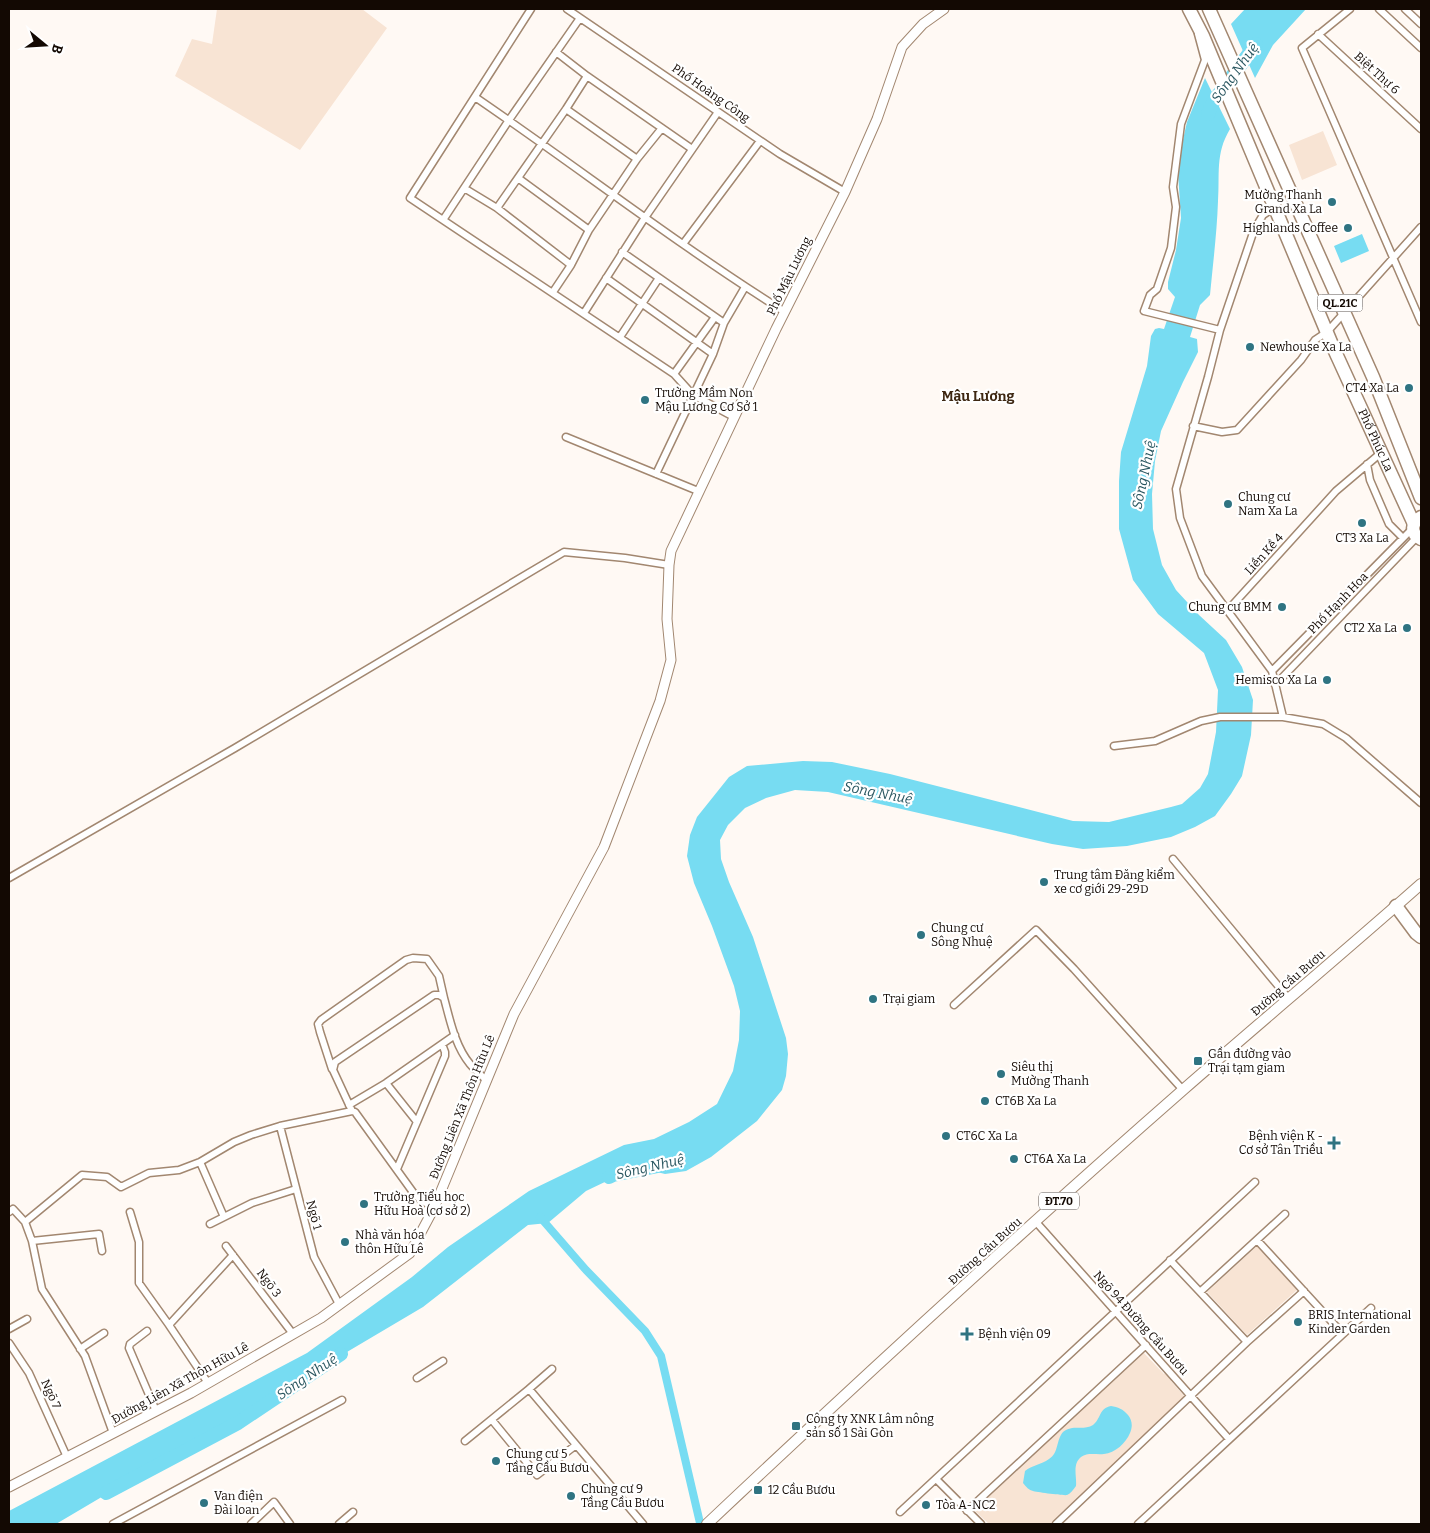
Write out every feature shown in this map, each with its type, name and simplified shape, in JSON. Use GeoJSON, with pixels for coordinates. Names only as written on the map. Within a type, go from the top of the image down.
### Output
{"type":"FeatureCollection","features":[{"type":"Feature","properties":{"kind":"highway","name":"QL.21C"},"geometry":{"type":"LineString","coordinates":[[1189,9],[1201,31]]}},
{"type":"Feature","properties":{"kind":"highway","name":"Phố Phúc La"},"geometry":{"type":"LineString","coordinates":[[1209,9],[1373,377],[1421,498]]}},
{"type":"Feature","properties":{"kind":"highway","name":"Phố Phúc La"},"geometry":{"type":"LineString","coordinates":[[1201,31],[1327,332],[1418,532]]}},
{"type":"Feature","properties":{"kind":"highway"},"geometry":{"type":"LineString","coordinates":[[1396,906],[1421,937]]}},
{"type":"Feature","properties":{"kind":"main road","name":"Đường Cầu Bươu"},"geometry":{"type":"LineString","coordinates":[[707,1524],[921,1324],[1183,1090],[1421,884]]}},
{"type":"Feature","properties":{"kind":"street"},"geometry":{"type":"LineString","coordinates":[[531,9],[410,198],[674,374],[693,395],[734,417]]}},
{"type":"Feature","properties":{"kind":"street","name":"Phố Hoàng Công"},"geometry":{"type":"LineString","coordinates":[[567,9],[760,141],[845,192]]}},
{"type":"Feature","properties":{"kind":"street","name":"Phố Mậu Lương"},"geometry":{"type":"LineString","coordinates":[[669,565],[671,551],[698,492],[845,192],[877,119],[902,47],[923,24],[944,9]]}},
{"type":"Feature","properties":{"kind":"street"},"geometry":{"type":"LineString","coordinates":[[1350,9],[1302,48],[1421,322]]}},
{"type":"Feature","properties":{"kind":"street"},"geometry":{"type":"LineString","coordinates":[[1379,9],[1421,48]]}},
{"type":"Feature","properties":{"kind":"street"},"geometry":{"type":"LineString","coordinates":[[1405,9],[1421,24]]}},
{"type":"Feature","properties":{"kind":"street"},"geometry":{"type":"LineString","coordinates":[[443,220],[509,120],[580,18]]}},
{"type":"Feature","properties":{"kind":"street"},"geometry":{"type":"LineString","coordinates":[[1201,31],[1197,36],[1205,60],[1181,124],[1174,183],[1175,212],[1171,248],[1158,289],[1150,295],[1144,311],[1220,330]]}},
{"type":"Feature","properties":{"kind":"street","name":"Biệt Thự 6"},"geometry":{"type":"LineString","coordinates":[[1318,34],[1421,129]]}},
{"type":"Feature","properties":{"kind":"street"},"geometry":{"type":"LineString","coordinates":[[556,52],[586,76],[692,149]]}},
{"type":"Feature","properties":{"kind":"street"},"geometry":{"type":"LineString","coordinates":[[497,208],[566,109],[586,76]]}},
{"type":"Feature","properties":{"kind":"street"},"geometry":{"type":"LineString","coordinates":[[475,97],[614,194],[644,219],[785,312]]}},
{"type":"Feature","properties":{"kind":"street"},"geometry":{"type":"LineString","coordinates":[[566,109],[637,159]]}},
{"type":"Feature","properties":{"kind":"street"},"geometry":{"type":"LineString","coordinates":[[584,313],[644,219],[718,112]]}},
{"type":"Feature","properties":{"kind":"street"},"geometry":{"type":"LineString","coordinates":[[553,292],[571,265],[589,230],[637,159],[662,128]]}},
{"type":"Feature","properties":{"kind":"street"},"geometry":{"type":"LineString","coordinates":[[683,244],[760,141]]}},
{"type":"Feature","properties":{"kind":"street"},"geometry":{"type":"LineString","coordinates":[[518,178],[589,230]]}},
{"type":"Feature","properties":{"kind":"street"},"geometry":{"type":"LineString","coordinates":[[464,188],[497,208],[571,265]]}},
{"type":"Feature","properties":{"kind":"street"},"geometry":{"type":"LineString","coordinates":[[1276,207],[1263,215],[1254,230],[1220,330],[1176,489],[1180,518],[1202,576],[1272,671],[1283,717]]}},
{"type":"Feature","properties":{"kind":"street"},"geometry":{"type":"LineString","coordinates":[[1193,426],[1222,432],[1237,430],[1301,360],[1315,340],[1327,332],[1421,227]]}},
{"type":"Feature","properties":{"kind":"street"},"geometry":{"type":"LineString","coordinates":[[622,252],[724,323]]}},
{"type":"Feature","properties":{"kind":"street"},"geometry":{"type":"LineString","coordinates":[[606,278],[713,354]]}},
{"type":"Feature","properties":{"kind":"street"},"geometry":{"type":"LineString","coordinates":[[620,337],[659,278]]}},
{"type":"Feature","properties":{"kind":"street"},"geometry":{"type":"LineString","coordinates":[[656,474],[713,354],[724,323],[745,287]]}},
{"type":"Feature","properties":{"kind":"street"},"geometry":{"type":"LineString","coordinates":[[674,374],[715,317]]}},
{"type":"Feature","properties":{"kind":"street"},"geometry":{"type":"LineString","coordinates":[[566,437],[698,492]]}},
{"type":"Feature","properties":{"kind":"street","name":"Liền Kề 4"},"geometry":{"type":"LineString","coordinates":[[1228,610],[1336,491],[1382,452]]}},
{"type":"Feature","properties":{"kind":"street"},"geometry":{"type":"LineString","coordinates":[[1367,464],[1370,480],[1389,524],[1403,538]]}},
{"type":"Feature","properties":{"kind":"street","name":"Phố Hạnh Hoa"},"geometry":{"type":"LineString","coordinates":[[1272,671],[1403,538],[1418,532]]}},
{"type":"Feature","properties":{"kind":"street","name":"Phố Hạnh Hoa"},"geometry":{"type":"LineString","coordinates":[[1275,685],[1418,532]]}},
{"type":"Feature","properties":{"kind":"street"},"geometry":{"type":"LineString","coordinates":[[9,878],[236,748],[564,552],[625,558],[669,565]]}},
{"type":"Feature","properties":{"kind":"street","name":"Đường Liên Xã Thôn Hữu Lê"},"geometry":{"type":"LineString","coordinates":[[9,1487],[208,1383],[321,1318],[410,1253],[434,1208],[514,1014],[604,847],[660,701],[671,660],[667,619],[669,565]]}},
{"type":"Feature","properties":{"kind":"street"},"geometry":{"type":"LineString","coordinates":[[1114,746],[1155,741],[1201,721],[1220,717],[1283,717],[1323,724],[1346,738],[1421,803]]}},
{"type":"Feature","properties":{"kind":"street"},"geometry":{"type":"LineString","coordinates":[[1173,859],[1289,999]]}},
{"type":"Feature","properties":{"kind":"street"},"geometry":{"type":"LineString","coordinates":[[954,1005],[1036,930],[1183,1090]]}},
{"type":"Feature","properties":{"kind":"street"},"geometry":{"type":"LineString","coordinates":[[434,1208],[415,1195],[351,1108],[332,1070],[318,1028],[321,1020],[406,960],[413,958],[427,960],[440,976],[455,1036],[469,1063],[487,1081]]}},
{"type":"Feature","properties":{"kind":"street"},"geometry":{"type":"LineString","coordinates":[[332,1070],[337,1060],[434,995],[444,998]]}},
{"type":"Feature","properties":{"kind":"street"},"geometry":{"type":"LineString","coordinates":[[25,1222],[82,1175],[107,1177],[120,1187],[150,1173],[179,1170],[200,1162],[234,1142],[280,1126],[351,1108],[455,1036]]}},
{"type":"Feature","properties":{"kind":"street"},"geometry":{"type":"LineString","coordinates":[[397,1170],[444,1056],[445,1052],[442,1044]]}},
{"type":"Feature","properties":{"kind":"street"},"geometry":{"type":"LineString","coordinates":[[386,1083],[417,1122]]}},
{"type":"Feature","properties":{"kind":"street","name":"Ngõ 1"},"geometry":{"type":"LineString","coordinates":[[280,1126],[314,1256],[339,1304]]}},
{"type":"Feature","properties":{"kind":"street"},"geometry":{"type":"LineString","coordinates":[[200,1162],[224,1217]]}},
{"type":"Feature","properties":{"kind":"street"},"geometry":{"type":"LineString","coordinates":[[900,1512],[1255,1182]]}},
{"type":"Feature","properties":{"kind":"street"},"geometry":{"type":"LineString","coordinates":[[210,1224],[252,1203],[296,1189]]}},
{"type":"Feature","properties":{"kind":"street"},"geometry":{"type":"LineString","coordinates":[[9,1212],[13,1209],[25,1222],[32,1241],[42,1289],[84,1356],[113,1433]]}},
{"type":"Feature","properties":{"kind":"street"},"geometry":{"type":"LineString","coordinates":[[130,1212],[139,1242],[139,1283],[208,1383]]}},
{"type":"Feature","properties":{"kind":"street"},"geometry":{"type":"LineString","coordinates":[[1200,1292],[1285,1214]]}},
{"type":"Feature","properties":{"kind":"street","name":"Ngõ 94 Đường Cầu Bươu"},"geometry":{"type":"LineString","coordinates":[[1036,1222],[1229,1440]]}},
{"type":"Feature","properties":{"kind":"street"},"geometry":{"type":"LineString","coordinates":[[32,1241],[99,1234],[102,1251]]}},
{"type":"Feature","properties":{"kind":"street"},"geometry":{"type":"LineString","coordinates":[[1257,1240],[1343,1334]]}},
{"type":"Feature","properties":{"kind":"street","name":"Ngõ 3"},"geometry":{"type":"LineString","coordinates":[[226,1246],[293,1334]]}},
{"type":"Feature","properties":{"kind":"street"},"geometry":{"type":"LineString","coordinates":[[169,1325],[233,1255]]}},
{"type":"Feature","properties":{"kind":"street"},"geometry":{"type":"LineString","coordinates":[[1170,1260],[1247,1342]]}},
{"type":"Feature","properties":{"kind":"street"},"geometry":{"type":"LineString","coordinates":[[1056,1524],[1247,1342],[1304,1291]]}},
{"type":"Feature","properties":{"kind":"street"},"geometry":{"type":"LineString","coordinates":[[1138,1524],[1371,1308]]}},
{"type":"Feature","properties":{"kind":"street"},"geometry":{"type":"LineString","coordinates":[[9,1329],[28,1319]]}},
{"type":"Feature","properties":{"kind":"street"},"geometry":{"type":"LineString","coordinates":[[147,1330],[130,1344],[129,1348],[156,1411]]}},
{"type":"Feature","properties":{"kind":"street"},"geometry":{"type":"LineString","coordinates":[[80,1349],[104,1333]]}},
{"type":"Feature","properties":{"kind":"street","name":"Ngõ 7"},"geometry":{"type":"LineString","coordinates":[[9,1343],[29,1373],[67,1457]]}},
{"type":"Feature","properties":{"kind":"street"},"geometry":{"type":"LineString","coordinates":[[967,1511],[1146,1345]]}},
{"type":"Feature","properties":{"kind":"street"},"geometry":{"type":"LineString","coordinates":[[418,1378],[443,1361]]}},
{"type":"Feature","properties":{"kind":"street"},"geometry":{"type":"LineString","coordinates":[[465,1441],[552,1369]]}},
{"type":"Feature","properties":{"kind":"street"},"geometry":{"type":"LineString","coordinates":[[529,1389],[643,1524]]}},
{"type":"Feature","properties":{"kind":"street"},"geometry":{"type":"LineString","coordinates":[[113,1524],[342,1400]]}},
{"type":"Feature","properties":{"kind":"street"},"geometry":{"type":"LineString","coordinates":[[492,1420],[537,1475],[576,1445]]}},
{"type":"Feature","properties":{"kind":"street"},"geometry":{"type":"LineString","coordinates":[[936,1479],[981,1524]]}},
{"type":"Feature","properties":{"kind":"street"},"geometry":{"type":"LineString","coordinates":[[251,1524],[274,1502],[290,1524]]}},
{"type":"Feature","properties":{"kind":"street"},"geometry":{"type":"LineString","coordinates":[[339,1524],[353,1512]]}},
{"type":"Feature","properties":{"kind":"shaded area"},"geometry":{"type":"Polygon","coordinates":[[[217,9],[362,9],[387,28],[300,150],[175,76],[192,39],[212,44],[217,9]]]}},
{"type":"Feature","properties":{"kind":"shaded area"},"geometry":{"type":"Polygon","coordinates":[[[1323,131],[1337,165],[1302,180],[1289,145],[1323,131]]]}},
{"type":"Feature","properties":{"kind":"shaded area"},"geometry":{"type":"Polygon","coordinates":[[[1257,1246],[1297,1290],[1247,1335],[1207,1292],[1257,1246]]]}},
{"type":"Feature","properties":{"kind":"shaded area"},"geometry":{"type":"Polygon","coordinates":[[[1143,1352],[1164,1374],[1167,1372],[1172,1379],[1171,1381],[1185,1397],[1051,1524],[989,1524],[974,1510],[1143,1352]]]}},
{"type":"Feature","properties":{"kind":"water"},"geometry":{"type":"Polygon","coordinates":[[[1245,9],[1306,9],[1273,45],[1255,78],[1231,24],[1245,9]]]}},
{"type":"Feature","properties":{"kind":"water"},"geometry":{"type":"Polygon","coordinates":[[[1205,78],[1230,129],[1222,147],[1219,164],[1217,224],[1210,295],[1200,305],[1190,337],[1197,339],[1198,352],[1161,431],[1155,461],[1152,494],[1153,529],[1162,565],[1176,590],[1226,640],[1242,667],[1253,700],[1251,735],[1242,776],[1215,816],[1171,837],[1127,846],[1083,849],[1052,844],[828,792],[795,790],[766,798],[745,808],[728,825],[720,840],[721,859],[753,937],[786,1038],[788,1054],[786,1076],[782,1090],[757,1121],[711,1157],[686,1171],[665,1174],[632,1169],[586,1191],[548,1223],[528,1225],[423,1307],[56,1524],[9,1524],[9,1511],[307,1353],[412,1277],[448,1247],[529,1191],[624,1145],[654,1139],[689,1122],[717,1104],[733,1071],[739,1040],[740,1011],[734,986],[694,883],[687,856],[690,835],[697,817],[729,777],[747,766],[803,761],[832,762],[890,774],[1073,821],[1109,822],[1182,804],[1200,788],[1208,774],[1216,732],[1218,690],[1204,653],[1158,614],[1133,580],[1119,529],[1119,481],[1121,452],[1147,366],[1151,336],[1155,329],[1164,329],[1175,297],[1168,289],[1168,282],[1181,218],[1178,173],[1187,122],[1205,78]]]}},
{"type":"Feature","properties":{"kind":"water"},"geometry":{"type":"Polygon","coordinates":[[[1362,234],[1369,251],[1341,263],[1334,246],[1362,234]]]}},
{"type":"Feature","properties":{"kind":"water"},"geometry":{"type":"Polygon","coordinates":[[[1111,1406],[1126,1413],[1131,1421],[1130,1433],[1123,1444],[1112,1452],[1081,1457],[1076,1467],[1076,1486],[1067,1495],[1032,1491],[1025,1486],[1023,1483],[1025,1471],[1052,1456],[1063,1432],[1070,1428],[1086,1428],[1093,1425],[1102,1411],[1111,1406]]]}},
{"type":"Feature","properties":{"kind":"waterway","name":"Sông Nhuệ"},"geometry":{"type":"LineString","coordinates":[[1208,114],[1213,102],[1256,44]]}},
{"type":"Feature","properties":{"kind":"waterway","name":"Sông Nhuệ"},"geometry":{"type":"LineString","coordinates":[[609,1177],[658,1166]]}},
{"type":"Feature","properties":{"kind":"waterway"},"geometry":{"type":"LineString","coordinates":[[540,1217],[586,1270],[645,1331],[661,1356],[700,1523]]}},
{"type":"Feature","properties":{"kind":"waterway","name":"Sông Nhuệ"},"geometry":{"type":"LineString","coordinates":[[106,1493],[238,1423],[341,1354]]}},
{"type":"Feature","properties":{"kind":"place","name":"Mường Thanh Grand Xa La"},"geometry":{"type":"Point","coordinates":[1332,202]}},
{"type":"Feature","properties":{"kind":"place","name":"Highlands Coffee"},"geometry":{"type":"Point","coordinates":[1348,228]}},
{"type":"Feature","properties":{"kind":"place","name":"Newhouse Xa La"},"geometry":{"type":"Point","coordinates":[1250,347]}},
{"type":"Feature","properties":{"kind":"place","name":"CT4 Xa La"},"geometry":{"type":"Point","coordinates":[1409,388]}},
{"type":"Feature","properties":{"kind":"place","name":"Trường Mầm Non Mậu Lương Cơ Sở 1"},"geometry":{"type":"Point","coordinates":[645,400]}},
{"type":"Feature","properties":{"kind":"place","name":"Chung cư Nam Xa La"},"geometry":{"type":"Point","coordinates":[1228,504]}},
{"type":"Feature","properties":{"kind":"place","name":"CT3 Xa La"},"geometry":{"type":"Point","coordinates":[1362,523]}},
{"type":"Feature","properties":{"kind":"place","name":"Chung cư BMM"},"geometry":{"type":"Point","coordinates":[1282,607]}},
{"type":"Feature","properties":{"kind":"place","name":"CT2 Xa La"},"geometry":{"type":"Point","coordinates":[1407,628]}},
{"type":"Feature","properties":{"kind":"place","name":"Hemisco Xa La"},"geometry":{"type":"Point","coordinates":[1327,680]}},
{"type":"Feature","properties":{"kind":"place","name":"Trung tâm Đăng kiểm xe cơ giới 29-29D"},"geometry":{"type":"Point","coordinates":[1044,882]}},
{"type":"Feature","properties":{"kind":"place","name":"Chung cư Sông Nhuệ"},"geometry":{"type":"Point","coordinates":[921,935]}},
{"type":"Feature","properties":{"kind":"place","name":"Trại giam"},"geometry":{"type":"Point","coordinates":[873,999]}},
{"type":"Feature","properties":{"kind":"place","name":"Gần đường vào Trại tạm giam"},"geometry":{"type":"Point","coordinates":[1198,1061]}},
{"type":"Feature","properties":{"kind":"place","name":"Siêu thị Mường Thanh"},"geometry":{"type":"Point","coordinates":[1001,1074]}},
{"type":"Feature","properties":{"kind":"place","name":"CT6B Xa La"},"geometry":{"type":"Point","coordinates":[985,1101]}},
{"type":"Feature","properties":{"kind":"place","name":"CT6C Xa La"},"geometry":{"type":"Point","coordinates":[946,1136]}},
{"type":"Feature","properties":{"kind":"place","name":"Bệnh viện K - Cơ sở Tân Triều"},"geometry":{"type":"Point","coordinates":[1334,1143]}},
{"type":"Feature","properties":{"kind":"place","name":"CT6A Xa La"},"geometry":{"type":"Point","coordinates":[1014,1159]}},
{"type":"Feature","properties":{"kind":"place","name":"Trường Tiểu học Hữu Hoà (cơ sở 2)"},"geometry":{"type":"Point","coordinates":[364,1204]}},
{"type":"Feature","properties":{"kind":"place","name":"Nhà văn hóa thôn Hữu Lê"},"geometry":{"type":"Point","coordinates":[345,1242]}},
{"type":"Feature","properties":{"kind":"place","name":"BRIS International Kinder Garden"},"geometry":{"type":"Point","coordinates":[1298,1322]}},
{"type":"Feature","properties":{"kind":"place","name":"Bệnh viện 09"},"geometry":{"type":"Point","coordinates":[967,1334]}},
{"type":"Feature","properties":{"kind":"place","name":"Công ty XNK Lâm nông sản số 1 Sài Gòn"},"geometry":{"type":"Point","coordinates":[796,1426]}},
{"type":"Feature","properties":{"kind":"place","name":"Chung cư 5 Tầng Cầu Bươu"},"geometry":{"type":"Point","coordinates":[496,1461]}},
{"type":"Feature","properties":{"kind":"place","name":"12 Cầu Bươu"},"geometry":{"type":"Point","coordinates":[758,1490]}},
{"type":"Feature","properties":{"kind":"place","name":"Chung cư 9 Tầng Cầu Bươu"},"geometry":{"type":"Point","coordinates":[571,1496]}},
{"type":"Feature","properties":{"kind":"place","name":"Van điện Đài loan"},"geometry":{"type":"Point","coordinates":[204,1503]}},
{"type":"Feature","properties":{"kind":"place","name":"Tòa A-NC2"},"geometry":{"type":"Point","coordinates":[926,1505]}},
{"type":"Feature","properties":{"kind":"district","name":"Mậu Lương"},"geometry":{"type":"Point","coordinates":[978,396]}}]}
